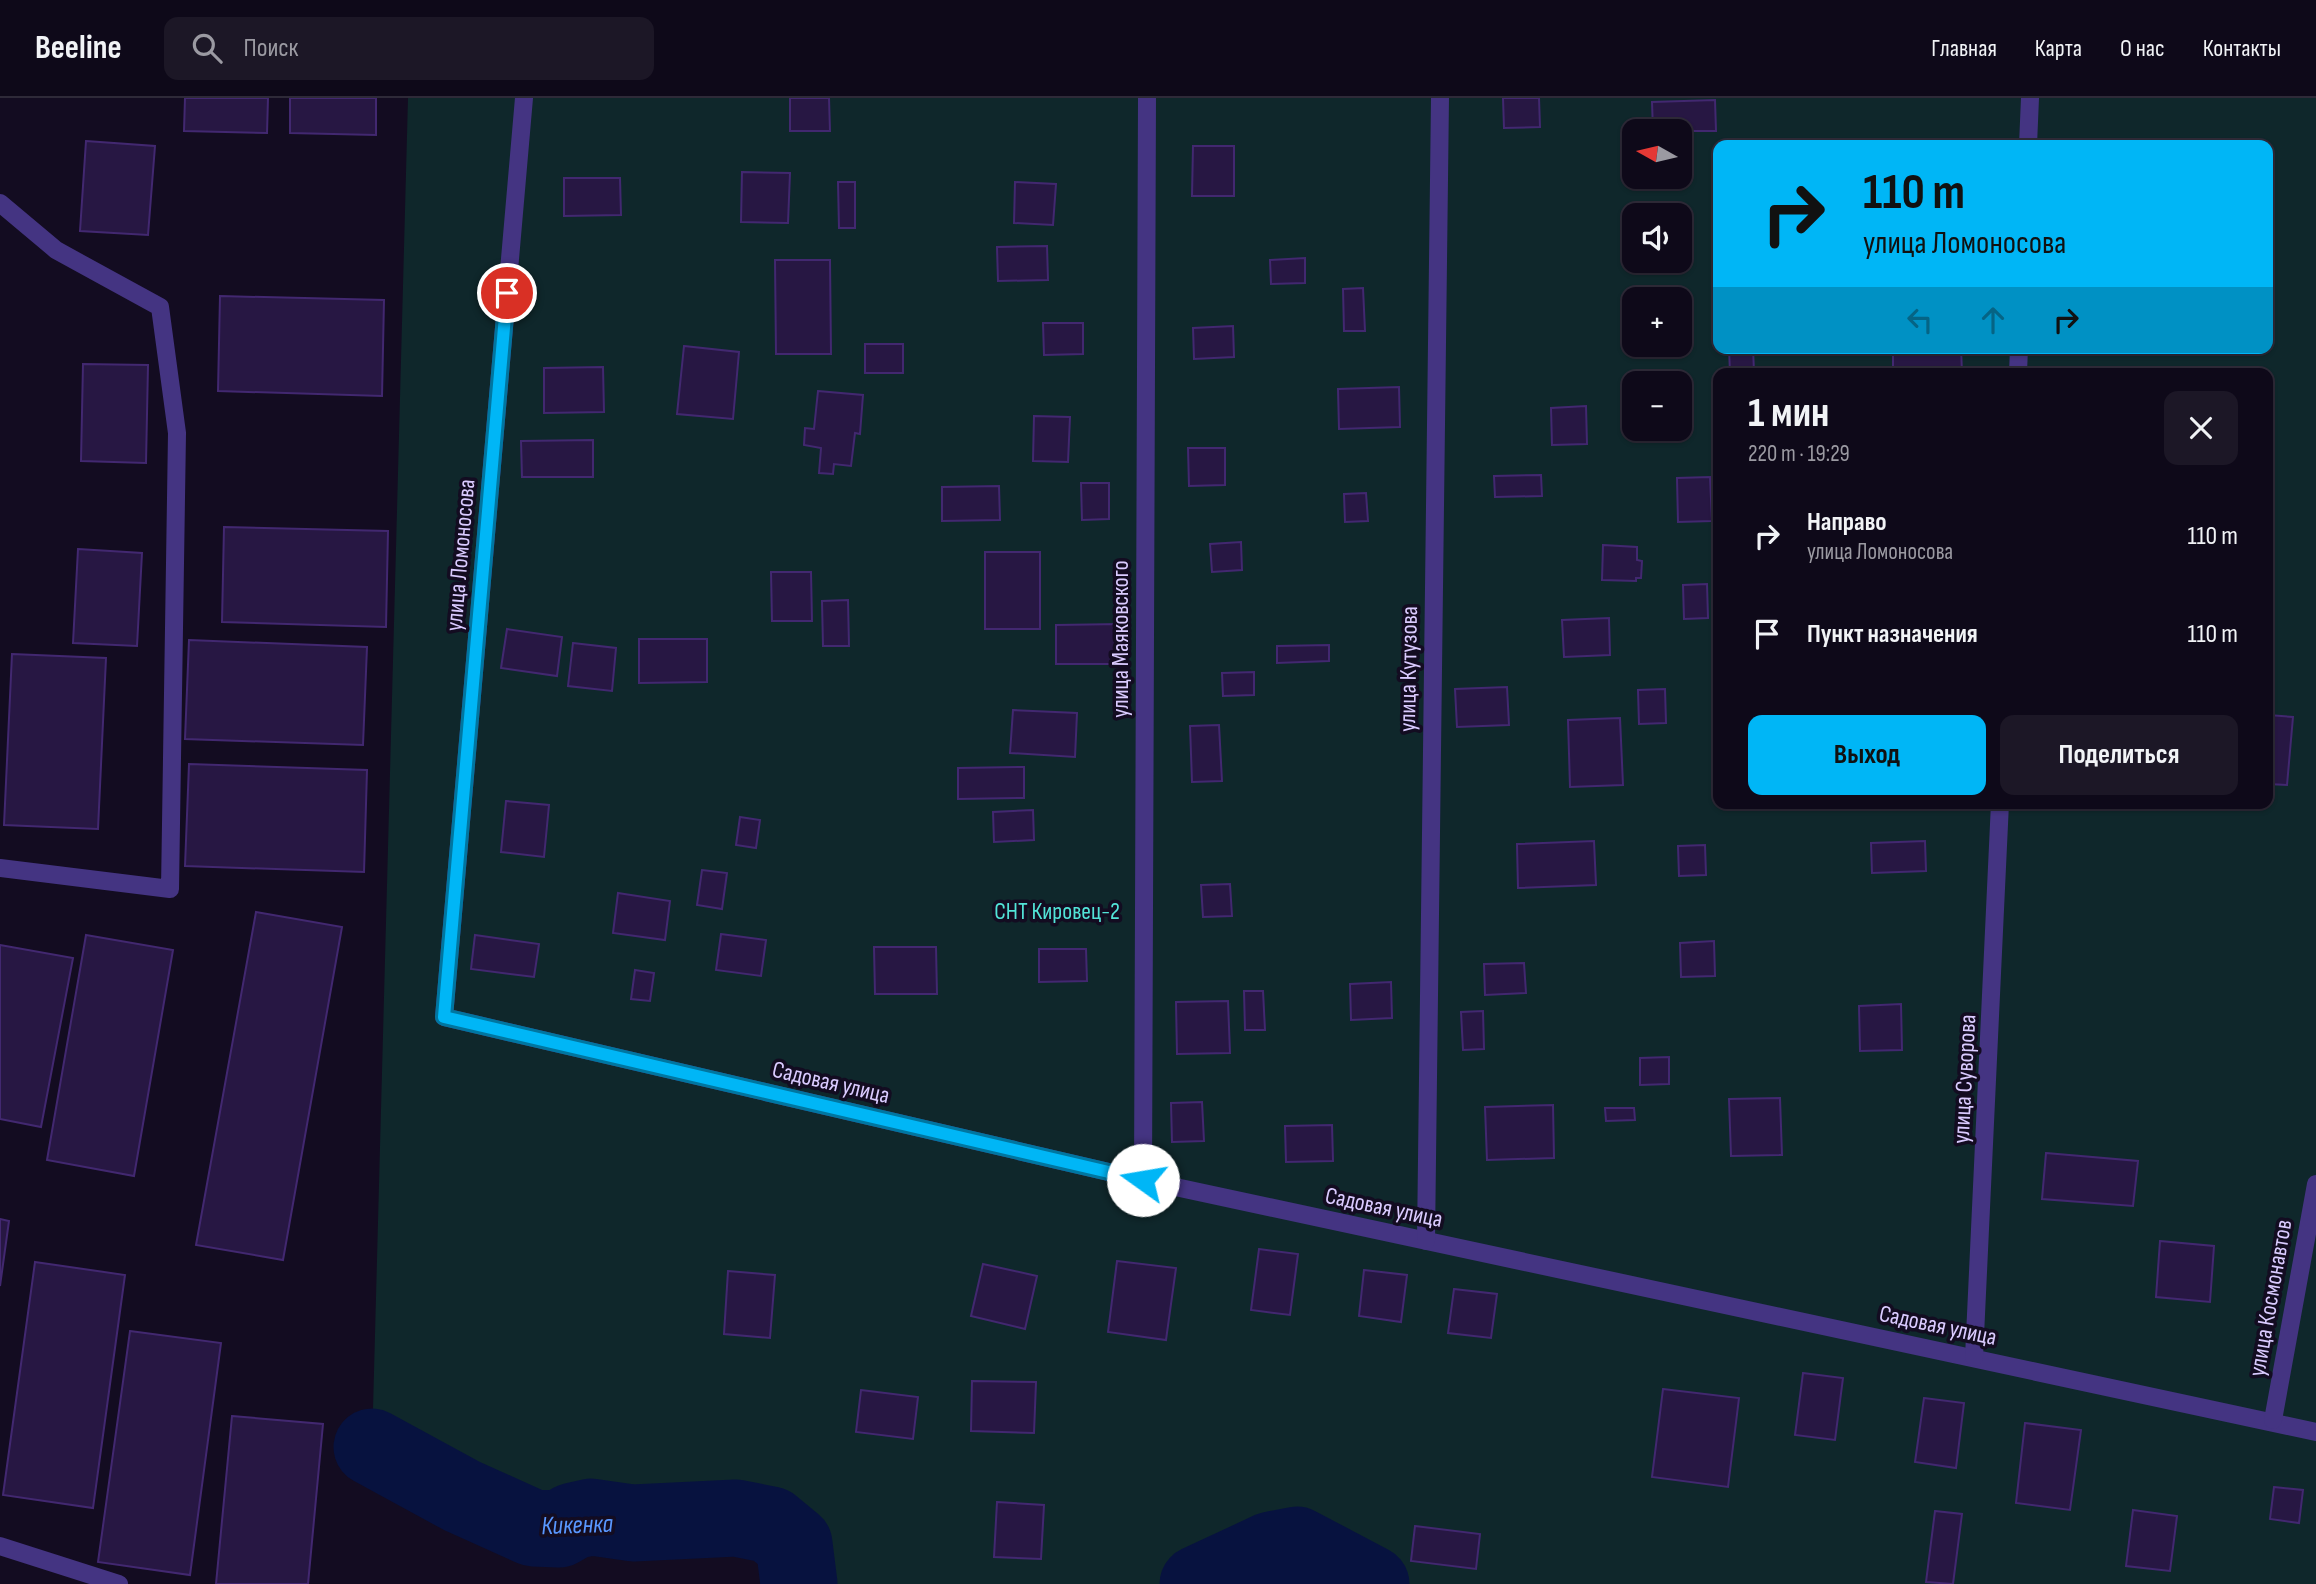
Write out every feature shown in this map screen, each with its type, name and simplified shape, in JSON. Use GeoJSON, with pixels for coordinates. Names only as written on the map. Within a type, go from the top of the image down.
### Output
{"type":"FeatureCollection","features":[{"type":"Feature","properties":{"kind":"street","name":"улица Ломоносова"},"geometry":{"type":"LineString","coordinates":[[444,1017],[524,98]]}},
{"type":"Feature","properties":{"kind":"street","name":"улица Маяковского"},"geometry":{"type":"LineString","coordinates":[[1143,1180],[1147,98]]}},
{"type":"Feature","properties":{"kind":"street","name":"улица Кутузова"},"geometry":{"type":"LineString","coordinates":[[1426,1241],[1440,98]]}},
{"type":"Feature","properties":{"kind":"street"},"geometry":{"type":"LineString","coordinates":[[2028,140],[2030,98]]}},
{"type":"Feature","properties":{"kind":"street"},"geometry":{"type":"LineString","coordinates":[[0,203],[56,250],[160,307],[177,433],[170,890],[0,868]]}},
{"type":"Feature","properties":{"kind":"street","name":"улица Суворова"},"geometry":{"type":"LineString","coordinates":[[1974,1357],[2000,809]]}},
{"type":"Feature","properties":{"kind":"street","name":"Садовая улица"},"geometry":{"type":"LineString","coordinates":[[444,1017],[1143,1180],[2273,1420],[2316,1432]]}},
{"type":"Feature","properties":{"kind":"street","name":"улица Космонавтов"},"geometry":{"type":"LineString","coordinates":[[2273,1420],[2316,1184]]}},
{"type":"Feature","properties":{"kind":"street"},"geometry":{"type":"LineString","coordinates":[[0,1546],[119,1584]]}},
{"type":"Feature","properties":{"kind":"green space","name":"СНТ Кировец-2"},"geometry":{"type":"Polygon","coordinates":[[[408,98],[2316,98],[2316,1584],[1371,1584],[1297,1545],[1271,1550],[1198,1584],[799,1584],[794,1544],[771,1525],[736,1518],[633,1523],[591,1517],[573,1521],[559,1529],[533,1528],[462,1496],[372,1447],[408,98]]]}},
{"type":"Feature","properties":{"kind":"building"},"geometry":{"type":"Polygon","coordinates":[[[185,98],[268,98],[267,133],[184,131],[185,98]]]}},
{"type":"Feature","properties":{"kind":"building"},"geometry":{"type":"Polygon","coordinates":[[[290,98],[376,98],[376,135],[290,133],[290,98]]]}},
{"type":"Feature","properties":{"kind":"building"},"geometry":{"type":"Polygon","coordinates":[[[790,98],[829,98],[830,131],[790,131],[790,98]]]}},
{"type":"Feature","properties":{"kind":"building"},"geometry":{"type":"Polygon","coordinates":[[[1503,98],[1539,98],[1540,127],[1504,128],[1503,98]]]}},
{"type":"Feature","properties":{"kind":"building"},"geometry":{"type":"Polygon","coordinates":[[[1715,100],[1716,131],[1692,131],[1692,119],[1653,119],[1652,102],[1715,100]]]}},
{"type":"Feature","properties":{"kind":"building"},"geometry":{"type":"Polygon","coordinates":[[[86,141],[155,146],[148,235],[80,231],[86,141]]]}},
{"type":"Feature","properties":{"kind":"building"},"geometry":{"type":"Polygon","coordinates":[[[1193,146],[1234,146],[1234,196],[1192,196],[1193,146]]]}},
{"type":"Feature","properties":{"kind":"building"},"geometry":{"type":"Polygon","coordinates":[[[742,172],[790,173],[788,223],[741,222],[742,172]]]}},
{"type":"Feature","properties":{"kind":"building"},"geometry":{"type":"Polygon","coordinates":[[[564,178],[620,178],[621,215],[564,216],[564,178]]]}},
{"type":"Feature","properties":{"kind":"building"},"geometry":{"type":"Polygon","coordinates":[[[838,182],[855,182],[855,228],[839,228],[838,182]]]}},
{"type":"Feature","properties":{"kind":"building"},"geometry":{"type":"Polygon","coordinates":[[[1015,182],[1056,184],[1053,225],[1014,223],[1015,182]]]}},
{"type":"Feature","properties":{"kind":"building"},"geometry":{"type":"Polygon","coordinates":[[[1047,246],[1048,280],[998,281],[997,247],[1047,246]]]}},
{"type":"Feature","properties":{"kind":"building"},"geometry":{"type":"Polygon","coordinates":[[[1305,258],[1305,283],[1271,284],[1270,260],[1305,258]]]}},
{"type":"Feature","properties":{"kind":"building"},"geometry":{"type":"Polygon","coordinates":[[[775,260],[830,260],[831,354],[776,354],[775,260]]]}},
{"type":"Feature","properties":{"kind":"building"},"geometry":{"type":"Polygon","coordinates":[[[1363,288],[1365,331],[1344,331],[1343,289],[1363,288]]]}},
{"type":"Feature","properties":{"kind":"building"},"geometry":{"type":"Polygon","coordinates":[[[220,296],[384,300],[382,396],[218,391],[220,296]]]}},
{"type":"Feature","properties":{"kind":"building"},"geometry":{"type":"Polygon","coordinates":[[[1043,323],[1083,323],[1083,354],[1044,355],[1043,323]]]}},
{"type":"Feature","properties":{"kind":"building"},"geometry":{"type":"Polygon","coordinates":[[[1233,326],[1234,357],[1194,359],[1193,328],[1233,326]]]}},
{"type":"Feature","properties":{"kind":"building"},"geometry":{"type":"Polygon","coordinates":[[[865,344],[903,344],[903,373],[865,373],[865,344]]]}},
{"type":"Feature","properties":{"kind":"building"},"geometry":{"type":"Polygon","coordinates":[[[684,346],[739,352],[733,419],[677,414],[684,346]]]}},
{"type":"Feature","properties":{"kind":"building"},"geometry":{"type":"Polygon","coordinates":[[[1729,354],[1753,354],[1754,368],[1730,368],[1729,354]]]}},
{"type":"Feature","properties":{"kind":"building"},"geometry":{"type":"Polygon","coordinates":[[[1893,354],[1961,354],[1962,368],[1893,368],[1893,354]]]}},
{"type":"Feature","properties":{"kind":"building"},"geometry":{"type":"Polygon","coordinates":[[[83,364],[148,365],[146,463],[81,461],[83,364]]]}},
{"type":"Feature","properties":{"kind":"building"},"geometry":{"type":"Polygon","coordinates":[[[603,367],[604,412],[544,413],[544,368],[603,367]]]}},
{"type":"Feature","properties":{"kind":"building"},"geometry":{"type":"Polygon","coordinates":[[[1399,387],[1400,427],[1339,429],[1338,389],[1399,387]]]}},
{"type":"Feature","properties":{"kind":"building"},"geometry":{"type":"Polygon","coordinates":[[[818,391],[863,395],[860,434],[855,433],[851,466],[834,464],[833,474],[819,473],[821,448],[804,445],[805,428],[814,429],[818,391]]]}},
{"type":"Feature","properties":{"kind":"building"},"geometry":{"type":"Polygon","coordinates":[[[1586,406],[1587,444],[1552,445],[1551,408],[1586,406]]]}},
{"type":"Feature","properties":{"kind":"building"},"geometry":{"type":"Polygon","coordinates":[[[1034,416],[1070,417],[1068,462],[1033,461],[1034,416]]]}},
{"type":"Feature","properties":{"kind":"building"},"geometry":{"type":"Polygon","coordinates":[[[593,440],[593,477],[522,477],[521,441],[593,440]]]}},
{"type":"Feature","properties":{"kind":"building"},"geometry":{"type":"Polygon","coordinates":[[[1188,448],[1225,448],[1225,485],[1189,486],[1188,448]]]}},
{"type":"Feature","properties":{"kind":"building"},"geometry":{"type":"Polygon","coordinates":[[[1541,475],[1542,496],[1495,497],[1494,476],[1541,475]]]}},
{"type":"Feature","properties":{"kind":"building"},"geometry":{"type":"Polygon","coordinates":[[[1710,477],[1712,521],[1678,522],[1677,478],[1710,477]]]}},
{"type":"Feature","properties":{"kind":"building"},"geometry":{"type":"Polygon","coordinates":[[[1081,483],[1109,483],[1109,519],[1082,520],[1081,483]]]}},
{"type":"Feature","properties":{"kind":"building"},"geometry":{"type":"Polygon","coordinates":[[[999,486],[1000,520],[942,521],[942,487],[999,486]]]}},
{"type":"Feature","properties":{"kind":"building"},"geometry":{"type":"Polygon","coordinates":[[[1366,493],[1368,521],[1345,522],[1344,494],[1366,493]]]}},
{"type":"Feature","properties":{"kind":"building"},"geometry":{"type":"Polygon","coordinates":[[[224,527],[388,531],[386,627],[222,622],[224,527]]]}},
{"type":"Feature","properties":{"kind":"building"},"geometry":{"type":"Polygon","coordinates":[[[1241,542],[1242,570],[1212,572],[1210,544],[1241,542]]]}},
{"type":"Feature","properties":{"kind":"building"},"geometry":{"type":"Polygon","coordinates":[[[1603,545],[1637,547],[1637,560],[1642,561],[1641,578],[1636,578],[1636,581],[1602,580],[1603,545]]]}},
{"type":"Feature","properties":{"kind":"building"},"geometry":{"type":"Polygon","coordinates":[[[78,549],[142,553],[137,646],[73,643],[78,549]]]}},
{"type":"Feature","properties":{"kind":"building"},"geometry":{"type":"Polygon","coordinates":[[[985,552],[1040,552],[1040,629],[985,629],[985,552]]]}},
{"type":"Feature","properties":{"kind":"building"},"geometry":{"type":"Polygon","coordinates":[[[771,572],[811,572],[812,621],[772,621],[771,572]]]}},
{"type":"Feature","properties":{"kind":"building"},"geometry":{"type":"Polygon","coordinates":[[[1707,584],[1708,618],[1684,619],[1683,585],[1707,584]]]}},
{"type":"Feature","properties":{"kind":"building"},"geometry":{"type":"Polygon","coordinates":[[[848,600],[849,646],[823,646],[822,601],[848,600]]]}},
{"type":"Feature","properties":{"kind":"building"},"geometry":{"type":"Polygon","coordinates":[[[1609,618],[1610,655],[1564,657],[1562,620],[1609,618]]]}},
{"type":"Feature","properties":{"kind":"building"},"geometry":{"type":"Polygon","coordinates":[[[1121,624],[1121,664],[1056,664],[1056,625],[1121,624]]]}},
{"type":"Feature","properties":{"kind":"building"},"geometry":{"type":"Polygon","coordinates":[[[507,629],[562,637],[557,676],[501,668],[507,629]]]}},
{"type":"Feature","properties":{"kind":"building"},"geometry":{"type":"Polygon","coordinates":[[[639,639],[707,639],[707,682],[639,683],[639,639]]]}},
{"type":"Feature","properties":{"kind":"building"},"geometry":{"type":"Polygon","coordinates":[[[189,640],[367,647],[363,745],[185,739],[189,640]]]}},
{"type":"Feature","properties":{"kind":"building"},"geometry":{"type":"Polygon","coordinates":[[[573,643],[616,648],[612,691],[568,686],[573,643]]]}},
{"type":"Feature","properties":{"kind":"building"},"geometry":{"type":"Polygon","coordinates":[[[1329,645],[1329,661],[1277,663],[1277,646],[1329,645]]]}},
{"type":"Feature","properties":{"kind":"building"},"geometry":{"type":"Polygon","coordinates":[[[12,654],[106,658],[98,829],[4,825],[12,654]]]}},
{"type":"Feature","properties":{"kind":"building"},"geometry":{"type":"Polygon","coordinates":[[[1254,672],[1254,695],[1223,696],[1222,673],[1254,672]]]}},
{"type":"Feature","properties":{"kind":"building"},"geometry":{"type":"Polygon","coordinates":[[[1507,687],[1509,725],[1457,727],[1455,689],[1507,687]]]}},
{"type":"Feature","properties":{"kind":"building"},"geometry":{"type":"Polygon","coordinates":[[[1665,689],[1666,723],[1639,724],[1638,690],[1665,689]]]}},
{"type":"Feature","properties":{"kind":"building"},"geometry":{"type":"Polygon","coordinates":[[[1013,710],[1077,713],[1075,757],[1010,753],[1013,710]]]}},
{"type":"Feature","properties":{"kind":"building"},"geometry":{"type":"Polygon","coordinates":[[[2273,715],[2293,717],[2287,785],[2273,784],[2273,715]]]}},
{"type":"Feature","properties":{"kind":"building"},"geometry":{"type":"Polygon","coordinates":[[[1620,718],[1623,785],[1570,787],[1568,720],[1620,718]]]}},
{"type":"Feature","properties":{"kind":"building"},"geometry":{"type":"Polygon","coordinates":[[[1219,725],[1222,781],[1192,782],[1190,726],[1219,725]]]}},
{"type":"Feature","properties":{"kind":"building"},"geometry":{"type":"Polygon","coordinates":[[[189,764],[367,770],[364,872],[185,866],[189,764]]]}},
{"type":"Feature","properties":{"kind":"building"},"geometry":{"type":"Polygon","coordinates":[[[1024,767],[1024,798],[958,799],[958,768],[1024,767]]]}},
{"type":"Feature","properties":{"kind":"building"},"geometry":{"type":"Polygon","coordinates":[[[506,801],[549,805],[544,857],[501,852],[506,801]]]}},
{"type":"Feature","properties":{"kind":"building"},"geometry":{"type":"Polygon","coordinates":[[[1033,810],[1034,840],[994,842],[993,812],[1033,810]]]}},
{"type":"Feature","properties":{"kind":"building"},"geometry":{"type":"Polygon","coordinates":[[[740,817],[760,820],[756,848],[736,845],[740,817]]]}},
{"type":"Feature","properties":{"kind":"building"},"geometry":{"type":"Polygon","coordinates":[[[1594,841],[1596,885],[1518,888],[1517,844],[1594,841]]]}},
{"type":"Feature","properties":{"kind":"building"},"geometry":{"type":"Polygon","coordinates":[[[1925,841],[1926,871],[1872,873],[1871,843],[1925,841]]]}},
{"type":"Feature","properties":{"kind":"building"},"geometry":{"type":"Polygon","coordinates":[[[1705,845],[1706,875],[1679,876],[1678,846],[1705,845]]]}},
{"type":"Feature","properties":{"kind":"building"},"geometry":{"type":"Polygon","coordinates":[[[702,870],[727,873],[722,909],[697,905],[702,870]]]}},
{"type":"Feature","properties":{"kind":"building"},"geometry":{"type":"Polygon","coordinates":[[[1230,884],[1232,916],[1203,917],[1201,885],[1230,884]]]}},
{"type":"Feature","properties":{"kind":"building"},"geometry":{"type":"Polygon","coordinates":[[[618,893],[670,901],[665,940],[613,933],[618,893]]]}},
{"type":"Feature","properties":{"kind":"building"},"geometry":{"type":"Polygon","coordinates":[[[256,912],[342,927],[283,1260],[196,1245],[256,912]]]}},
{"type":"Feature","properties":{"kind":"building"},"geometry":{"type":"Polygon","coordinates":[[[721,934],[766,940],[761,976],[716,970],[721,934]]]}},
{"type":"Feature","properties":{"kind":"building"},"geometry":{"type":"Polygon","coordinates":[[[86,935],[173,950],[134,1176],[47,1160],[86,935]]]}},
{"type":"Feature","properties":{"kind":"building"},"geometry":{"type":"Polygon","coordinates":[[[475,935],[539,944],[534,977],[471,969],[475,935]]]}},
{"type":"Feature","properties":{"kind":"building"},"geometry":{"type":"Polygon","coordinates":[[[1714,941],[1715,976],[1681,977],[1680,943],[1714,941]]]}},
{"type":"Feature","properties":{"kind":"building"},"geometry":{"type":"Polygon","coordinates":[[[0,945],[73,958],[41,1127],[0,1119],[0,945]]]}},
{"type":"Feature","properties":{"kind":"building"},"geometry":{"type":"Polygon","coordinates":[[[874,947],[936,947],[937,994],[875,994],[874,947]]]}},
{"type":"Feature","properties":{"kind":"building"},"geometry":{"type":"Polygon","coordinates":[[[1039,949],[1086,949],[1087,981],[1039,982],[1039,949]]]}},
{"type":"Feature","properties":{"kind":"building"},"geometry":{"type":"Polygon","coordinates":[[[1524,963],[1526,993],[1485,995],[1484,964],[1524,963]]]}},
{"type":"Feature","properties":{"kind":"building"},"geometry":{"type":"Polygon","coordinates":[[[635,970],[654,973],[650,1001],[631,999],[635,970]]]}},
{"type":"Feature","properties":{"kind":"building"},"geometry":{"type":"Polygon","coordinates":[[[1391,982],[1392,1018],[1351,1020],[1350,984],[1391,982]]]}},
{"type":"Feature","properties":{"kind":"building"},"geometry":{"type":"Polygon","coordinates":[[[1244,991],[1263,991],[1265,1030],[1245,1030],[1244,991]]]}},
{"type":"Feature","properties":{"kind":"building"},"geometry":{"type":"Polygon","coordinates":[[[1228,1001],[1230,1053],[1177,1054],[1176,1002],[1228,1001]]]}},
{"type":"Feature","properties":{"kind":"building"},"geometry":{"type":"Polygon","coordinates":[[[1901,1004],[1902,1050],[1860,1051],[1859,1006],[1901,1004]]]}},
{"type":"Feature","properties":{"kind":"building"},"geometry":{"type":"Polygon","coordinates":[[[1483,1011],[1484,1049],[1463,1050],[1461,1012],[1483,1011]]]}},
{"type":"Feature","properties":{"kind":"building"},"geometry":{"type":"Polygon","coordinates":[[[1669,1057],[1669,1084],[1640,1085],[1640,1058],[1669,1057]]]}},
{"type":"Feature","properties":{"kind":"building"},"geometry":{"type":"Polygon","coordinates":[[[1780,1098],[1782,1155],[1731,1156],[1729,1099],[1780,1098]]]}},
{"type":"Feature","properties":{"kind":"building"},"geometry":{"type":"Polygon","coordinates":[[[1202,1102],[1204,1141],[1172,1142],[1171,1103],[1202,1102]]]}},
{"type":"Feature","properties":{"kind":"building"},"geometry":{"type":"Polygon","coordinates":[[[1553,1105],[1554,1158],[1487,1160],[1485,1107],[1553,1105]]]}},
{"type":"Feature","properties":{"kind":"building"},"geometry":{"type":"Polygon","coordinates":[[[1605,1108],[1634,1108],[1635,1120],[1606,1121],[1605,1108]]]}},
{"type":"Feature","properties":{"kind":"building"},"geometry":{"type":"Polygon","coordinates":[[[1332,1125],[1333,1161],[1286,1162],[1285,1126],[1332,1125]]]}},
{"type":"Feature","properties":{"kind":"building"},"geometry":{"type":"Polygon","coordinates":[[[2046,1153],[2138,1161],[2133,1206],[2042,1199],[2046,1153]]]}},
{"type":"Feature","properties":{"kind":"building"},"geometry":{"type":"Polygon","coordinates":[[[0,1219],[9,1221],[0,1286],[0,1219]]]}},
{"type":"Feature","properties":{"kind":"building"},"geometry":{"type":"Polygon","coordinates":[[[2160,1241],[2214,1246],[2210,1302],[2156,1297],[2160,1241]]]}},
{"type":"Feature","properties":{"kind":"building"},"geometry":{"type":"Polygon","coordinates":[[[1259,1249],[1298,1254],[1290,1315],[1251,1310],[1259,1249]]]}},
{"type":"Feature","properties":{"kind":"building"},"geometry":{"type":"Polygon","coordinates":[[[1117,1261],[1176,1268],[1166,1340],[1108,1332],[1117,1261]]]}},
{"type":"Feature","properties":{"kind":"building"},"geometry":{"type":"Polygon","coordinates":[[[35,1262],[125,1275],[93,1508],[3,1495],[35,1262]]]}},
{"type":"Feature","properties":{"kind":"building"},"geometry":{"type":"Polygon","coordinates":[[[983,1264],[1037,1276],[1025,1329],[971,1316],[983,1264]]]}},
{"type":"Feature","properties":{"kind":"building"},"geometry":{"type":"Polygon","coordinates":[[[1364,1270],[1407,1275],[1401,1322],[1359,1316],[1364,1270]]]}},
{"type":"Feature","properties":{"kind":"building"},"geometry":{"type":"Polygon","coordinates":[[[728,1271],[775,1275],[770,1338],[724,1334],[728,1271]]]}},
{"type":"Feature","properties":{"kind":"building"},"geometry":{"type":"Polygon","coordinates":[[[1454,1289],[1497,1294],[1491,1338],[1448,1333],[1454,1289]]]}},
{"type":"Feature","properties":{"kind":"building"},"geometry":{"type":"Polygon","coordinates":[[[130,1331],[221,1343],[190,1575],[98,1562],[130,1331]]]}},
{"type":"Feature","properties":{"kind":"building"},"geometry":{"type":"Polygon","coordinates":[[[1803,1373],[1843,1378],[1835,1440],[1795,1435],[1803,1373]]]}},
{"type":"Feature","properties":{"kind":"building"},"geometry":{"type":"Polygon","coordinates":[[[972,1381],[1036,1382],[1034,1433],[971,1431],[972,1381]]]}},
{"type":"Feature","properties":{"kind":"building"},"geometry":{"type":"Polygon","coordinates":[[[1663,1389],[1739,1398],[1728,1487],[1652,1477],[1663,1389]]]}},
{"type":"Feature","properties":{"kind":"building"},"geometry":{"type":"Polygon","coordinates":[[[861,1390],[918,1397],[913,1439],[856,1432],[861,1390]]]}},
{"type":"Feature","properties":{"kind":"building"},"geometry":{"type":"Polygon","coordinates":[[[1924,1398],[1964,1403],[1956,1468],[1915,1462],[1924,1398]]]}},
{"type":"Feature","properties":{"kind":"building"},"geometry":{"type":"Polygon","coordinates":[[[232,1416],[323,1424],[308,1584],[216,1584],[232,1416]]]}},
{"type":"Feature","properties":{"kind":"building"},"geometry":{"type":"Polygon","coordinates":[[[2025,1423],[2081,1430],[2070,1510],[2016,1503],[2025,1423]]]}},
{"type":"Feature","properties":{"kind":"building"},"geometry":{"type":"Polygon","coordinates":[[[2274,1487],[2303,1490],[2299,1523],[2270,1519],[2274,1487]]]}},
{"type":"Feature","properties":{"kind":"building"},"geometry":{"type":"Polygon","coordinates":[[[997,1502],[1044,1505],[1041,1559],[994,1557],[997,1502]]]}},
{"type":"Feature","properties":{"kind":"building"},"geometry":{"type":"Polygon","coordinates":[[[2133,1510],[2177,1516],[2170,1571],[2126,1566],[2133,1510]]]}},
{"type":"Feature","properties":{"kind":"building"},"geometry":{"type":"Polygon","coordinates":[[[1935,1511],[1962,1514],[1953,1584],[1926,1582],[1935,1511]]]}},
{"type":"Feature","properties":{"kind":"building"},"geometry":{"type":"Polygon","coordinates":[[[1415,1526],[1480,1534],[1476,1569],[1411,1561],[1415,1526]]]}},
{"type":"Feature","properties":{"kind":"waterway","name":"Кикенка"},"geometry":{"type":"LineString","coordinates":[[372,1447],[462,1496],[533,1528],[559,1529],[573,1521],[591,1517],[633,1523],[736,1518],[771,1525],[794,1544],[799,1584]]}},
{"type":"Feature","properties":{"kind":"waterway","name":"Кикенка"},"geometry":{"type":"LineString","coordinates":[[1198,1584],[1271,1550],[1297,1545],[1371,1584]]}},
{"type":"Feature","properties":{"kind":"route"},"geometry":{"type":"LineString","coordinates":[[507,293],[444,1017],[1143,1180]]}}]}
